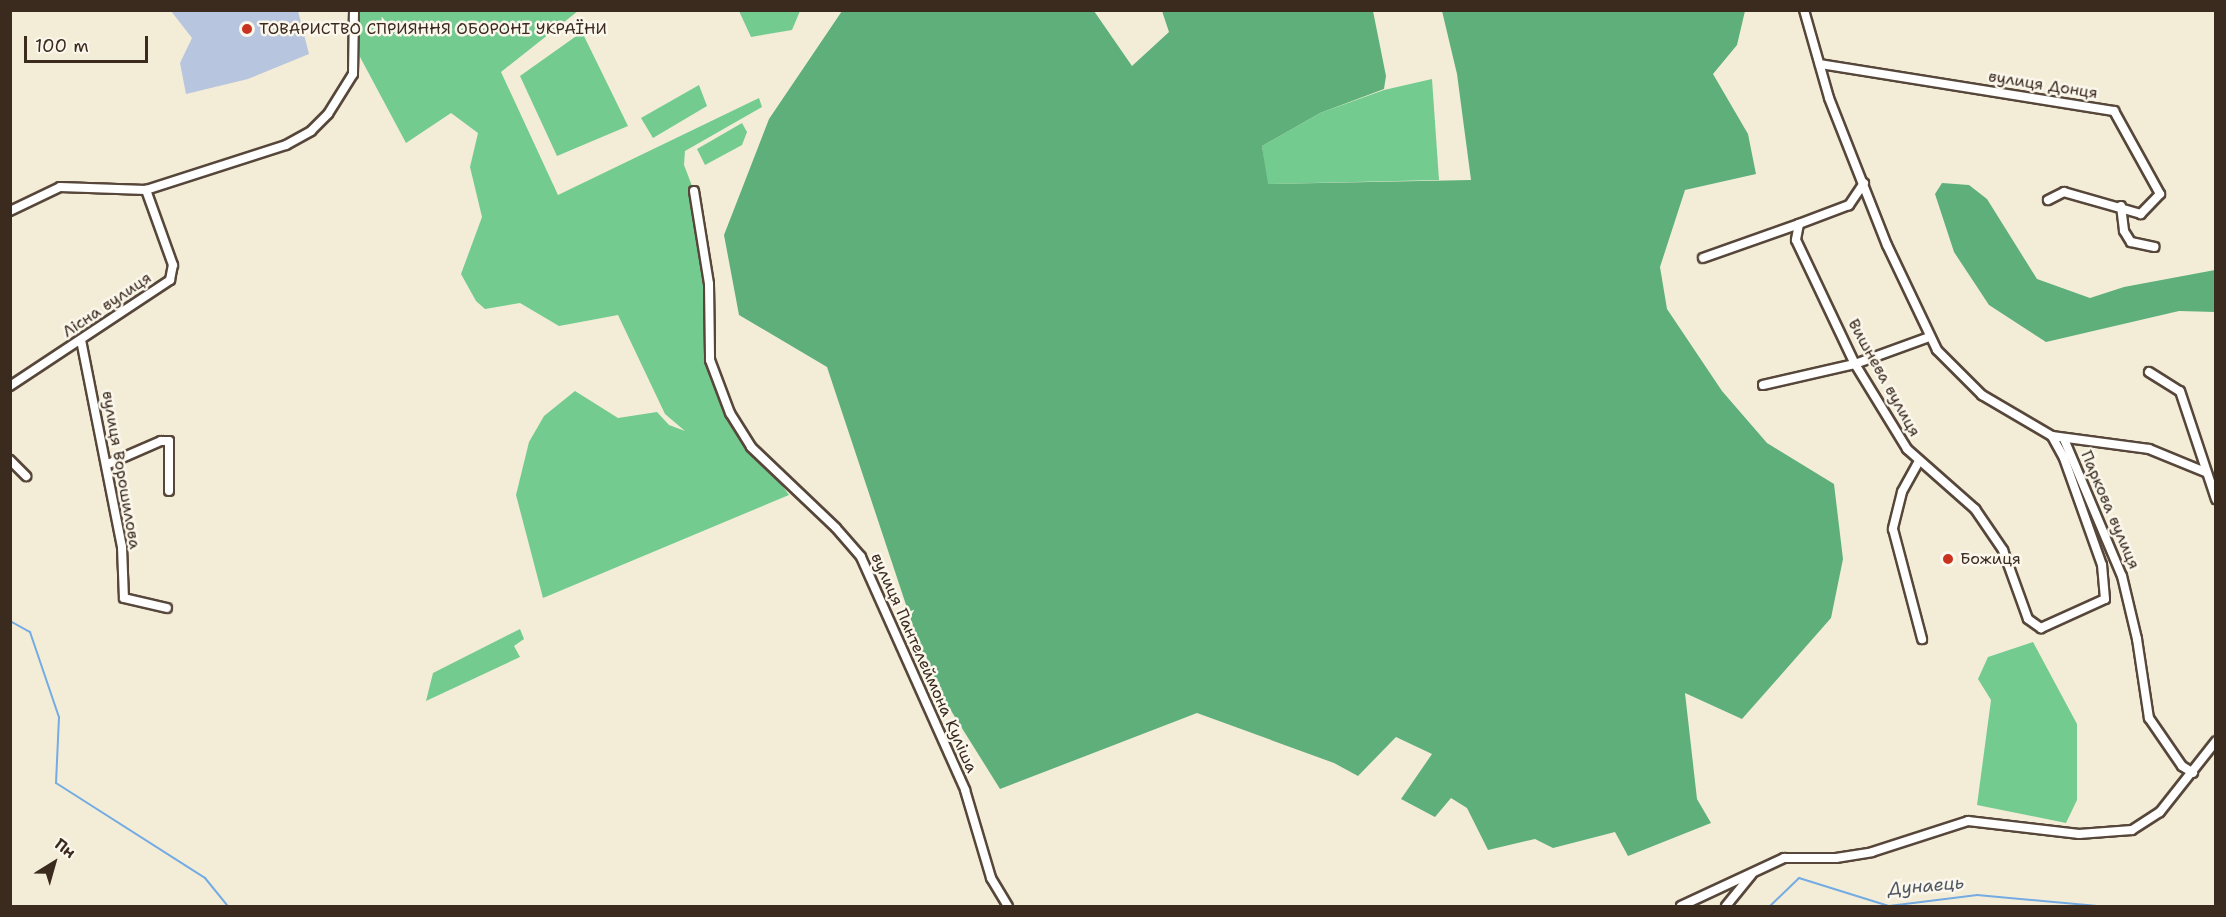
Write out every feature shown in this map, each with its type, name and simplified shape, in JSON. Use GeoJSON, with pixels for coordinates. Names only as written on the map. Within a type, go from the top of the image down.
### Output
{"type":"FeatureCollection","features":[{"type":"Feature","properties":{"kind":"street"},"geometry":{"type":"LineString","coordinates":[[10,211],[60,187],[146,190],[286,145],[311,131],[328,114],[352,74],[354,10]]}},
{"type":"Feature","properties":{"kind":"street","name":"Паркова вулиця"},"geometry":{"type":"LineString","coordinates":[[1804,10],[1829,98],[1929,337],[1982,395],[2052,436],[2064,439],[2108,549],[2122,576],[2138,639],[2149,718],[2182,766],[2193,773]]}},
{"type":"Feature","properties":{"kind":"street","name":"вулиця Донця"},"geometry":{"type":"LineString","coordinates":[[1820,64],[2114,111],[2160,194],[2141,214],[2121,206],[2064,192],[2048,200]]}},
{"type":"Feature","properties":{"kind":"street"},"geometry":{"type":"LineString","coordinates":[[1702,258],[1849,205],[1864,183]]}},
{"type":"Feature","properties":{"kind":"street","name":"Лісна вулиця"},"geometry":{"type":"LineString","coordinates":[[10,386],[170,280],[173,265],[146,190]]}},
{"type":"Feature","properties":{"kind":"street","name":"вулиця Пантелеймона Куліша"},"geometry":{"type":"LineString","coordinates":[[694,191],[708,284],[710,360],[729,412],[751,447],[836,528],[861,557],[926,710],[964,790],[991,878],[1008,906]]}},
{"type":"Feature","properties":{"kind":"street"},"geometry":{"type":"LineString","coordinates":[[2121,206],[2124,231],[2131,242],[2154,247]]}},
{"type":"Feature","properties":{"kind":"street","name":"Вишнева вулиця"},"geometry":{"type":"LineString","coordinates":[[1799,224],[1796,240],[1855,364],[1907,449],[1976,509],[2003,550],[2034,626],[2057,623],[2106,599],[2102,565],[2064,458],[2052,436]]}},
{"type":"Feature","properties":{"kind":"street"},"geometry":{"type":"LineString","coordinates":[[1763,385],[1855,364],[1929,337]]}},
{"type":"Feature","properties":{"kind":"street","name":"вулиця Ворошилова"},"geometry":{"type":"LineString","coordinates":[[81,340],[108,464],[122,548],[124,598],[167,608]]}},
{"type":"Feature","properties":{"kind":"street"},"geometry":{"type":"LineString","coordinates":[[2150,372],[2180,391],[2205,472],[2216,499]]}},
{"type":"Feature","properties":{"kind":"street"},"geometry":{"type":"LineString","coordinates":[[2064,439],[2149,448],[2205,472]]}},
{"type":"Feature","properties":{"kind":"street"},"geometry":{"type":"LineString","coordinates":[[108,464],[161,441],[169,441],[169,491]]}},
{"type":"Feature","properties":{"kind":"street"},"geometry":{"type":"LineString","coordinates":[[10,460],[26,476]]}},
{"type":"Feature","properties":{"kind":"street"},"geometry":{"type":"LineString","coordinates":[[1919,461],[1902,492],[1893,529],[1922,639]]}},
{"type":"Feature","properties":{"kind":"street"},"geometry":{"type":"LineString","coordinates":[[2102,565],[2108,549]]}},
{"type":"Feature","properties":{"kind":"street"},"geometry":{"type":"LineString","coordinates":[[1681,906],[1703,899],[1756,869],[1784,858],[1836,858],[1872,852],[1968,821],[2079,834],[2132,830],[2160,812],[2216,741]]}},
{"type":"Feature","properties":{"kind":"street"},"geometry":{"type":"LineString","coordinates":[[1726,906],[1756,869]]}},
{"type":"Feature","properties":{"kind":"shaded area"},"geometry":{"type":"Polygon","coordinates":[[[171,11],[298,11],[309,54],[248,79],[186,94],[180,63],[192,38],[171,11]]]}},
{"type":"Feature","properties":{"kind":"green space"},"geometry":{"type":"Polygon","coordinates":[[[359,11],[578,11],[501,72],[558,195],[759,98],[762,107],[685,151],[684,165],[694,191],[704,245],[710,360],[730,413],[789,495],[543,598],[516,495],[529,442],[544,416],[575,391],[618,418],[657,412],[669,425],[685,431],[665,414],[618,315],[559,326],[520,303],[485,309],[476,301],[461,274],[482,217],[470,167],[478,133],[451,113],[406,143],[360,57],[359,11]]]}},
{"type":"Feature","properties":{"kind":"green space"},"geometry":{"type":"Polygon","coordinates":[[[739,11],[800,11],[792,30],[751,37],[739,11]]]}},
{"type":"Feature","properties":{"kind":"green space"},"geometry":{"type":"Polygon","coordinates":[[[842,11],[1094,11],[1132,66],[1169,32],[1162,11],[1373,11],[1386,76],[1384,89],[1320,113],[1262,146],[1268,184],[1471,180],[1457,74],[1442,11],[1745,11],[1737,45],[1713,74],[1748,134],[1756,174],[1685,190],[1660,267],[1667,309],[1722,391],[1767,443],[1834,484],[1843,559],[1831,618],[1742,719],[1685,693],[1697,799],[1711,823],[1628,856],[1615,832],[1553,848],[1535,839],[1488,850],[1467,808],[1451,798],[1435,817],[1401,799],[1432,754],[1396,737],[1358,776],[1334,763],[1197,713],[1000,789],[930,677],[827,367],[739,315],[724,235],[769,119],[842,11]]]}},
{"type":"Feature","properties":{"kind":"green space"},"geometry":{"type":"Polygon","coordinates":[[[582,32],[628,126],[557,156],[520,76],[582,32]]]}},
{"type":"Feature","properties":{"kind":"green space"},"geometry":{"type":"Polygon","coordinates":[[[1432,79],[1439,180],[1267,184],[1262,146],[1320,113],[1384,90],[1432,79]]]}},
{"type":"Feature","properties":{"kind":"green space"},"geometry":{"type":"Polygon","coordinates":[[[699,85],[707,106],[653,138],[641,118],[699,85]]]}},
{"type":"Feature","properties":{"kind":"green space"},"geometry":{"type":"Polygon","coordinates":[[[742,123],[747,132],[742,145],[705,165],[697,149],[742,123]]]}},
{"type":"Feature","properties":{"kind":"green space"},"geometry":{"type":"Polygon","coordinates":[[[1942,183],[1969,185],[1987,199],[2037,279],[2090,298],[2124,287],[2215,270],[2215,312],[2179,311],[2046,342],[1989,305],[1954,252],[1935,194],[1942,183]]]}},
{"type":"Feature","properties":{"kind":"green space"},"geometry":{"type":"Polygon","coordinates":[[[520,629],[524,639],[514,646],[520,657],[426,701],[433,673],[520,629]]]}},
{"type":"Feature","properties":{"kind":"green space"},"geometry":{"type":"Polygon","coordinates":[[[2033,642],[2077,724],[2077,800],[2066,823],[1977,805],[1991,700],[1978,679],[1988,657],[2033,642]]]}},
{"type":"Feature","properties":{"kind":"waterway"},"geometry":{"type":"LineString","coordinates":[[10,621],[30,632],[59,717],[56,783],[205,878],[228,906]]}},
{"type":"Feature","properties":{"kind":"waterway","name":"Дунаець"},"geometry":{"type":"LineString","coordinates":[[1770,906],[1799,878],[1889,906],[1977,895],[2098,906]]}},
{"type":"Feature","properties":{"kind":"place","name":"ТОВАРИСТВО СПРИЯННЯ ОБОРОНІ УКРАЇНИ"},"geometry":{"type":"Point","coordinates":[247,29]}},
{"type":"Feature","properties":{"kind":"place","name":"Божиця"},"geometry":{"type":"Point","coordinates":[1948,559]}}]}
